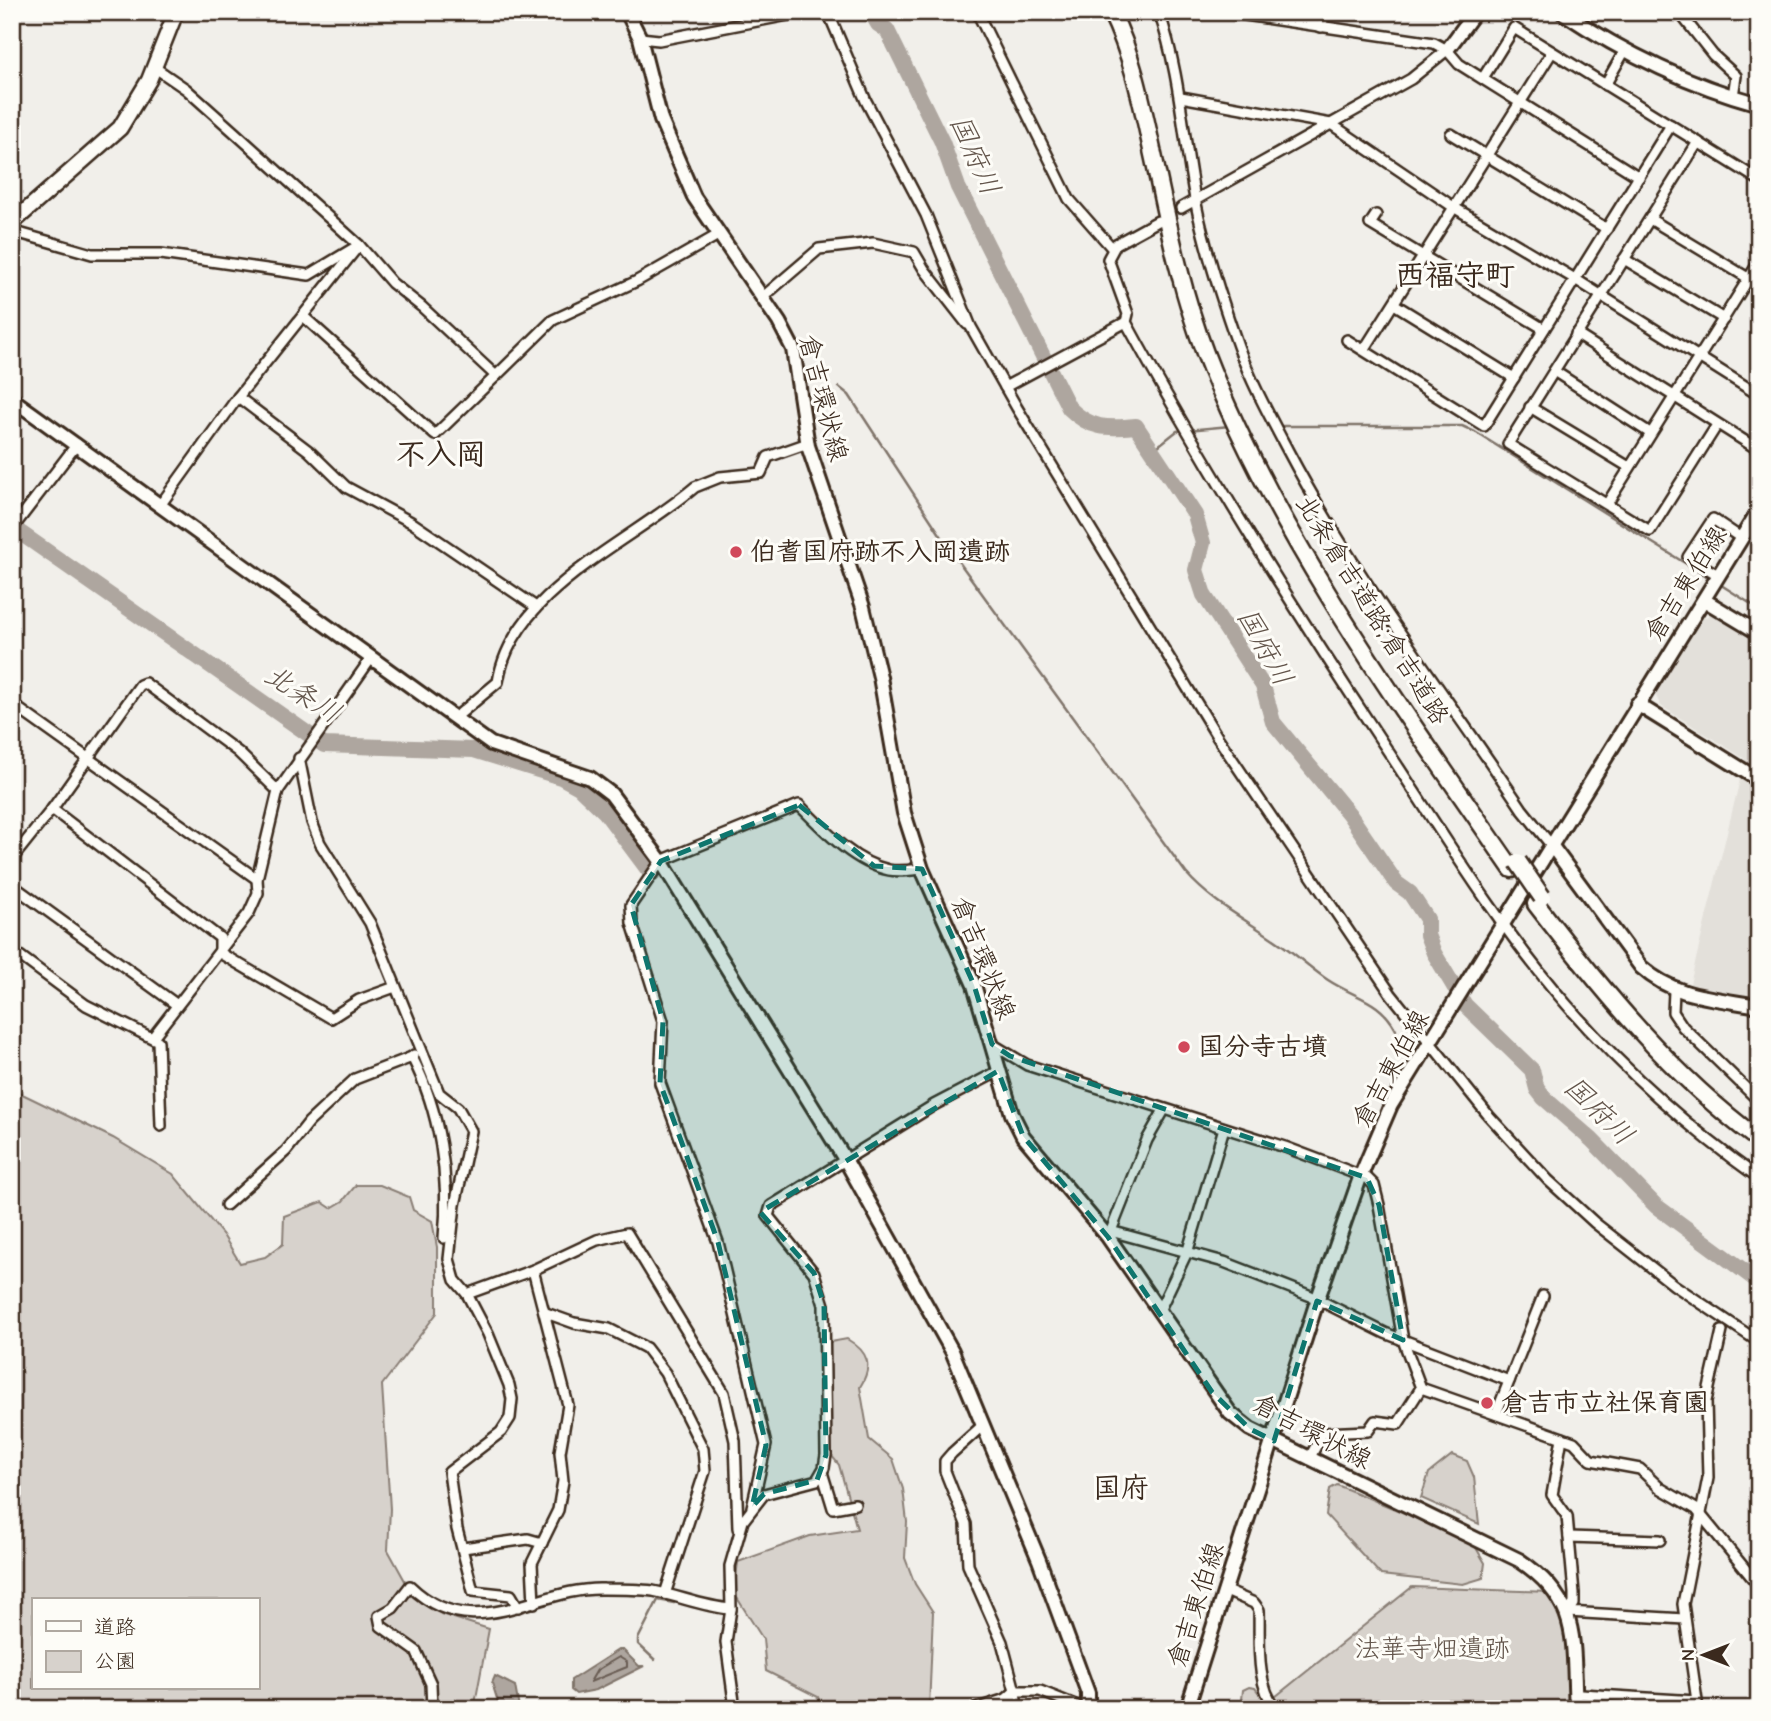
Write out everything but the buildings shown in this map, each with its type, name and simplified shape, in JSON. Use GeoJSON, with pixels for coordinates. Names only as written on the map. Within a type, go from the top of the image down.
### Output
{"type":"FeatureCollection","features":[{"type":"Feature","properties":{"kind":"highway","name":"北条倉吉道路;倉吉道路"},"geometry":{"type":"LineString","coordinates":[[1111,12],[1135,75],[1188,302],[1223,399],[1284,516],[1349,625],[1539,900],[1616,1006],[1700,1092],[1759,1140]]}},
{"type":"Feature","properties":{"kind":"highway","name":"北条倉吉道路;倉吉道路"},"geometry":{"type":"LineString","coordinates":[[1123,12],[1145,73],[1191,277],[1232,395],[1292,511],[1357,621],[1515,865]]}},
{"type":"Feature","properties":{"kind":"highway","name":"北条倉吉道路;倉吉道路"},"geometry":{"type":"LineString","coordinates":[[1539,900],[1661,1043],[1759,1130]]}},
{"type":"Feature","properties":{"kind":"main road"},"geometry":{"type":"LineString","coordinates":[[12,223],[120,128],[134,108],[154,67],[176,12]]}},
{"type":"Feature","properties":{"kind":"main road","name":"倉吉環状線"},"geometry":{"type":"LineString","coordinates":[[627,12],[640,38],[661,120],[694,197],[762,297],[793,349],[808,443],[863,607],[880,677],[904,813],[922,869],[974,985],[1012,1114],[1023,1136],[1111,1235],[1159,1311],[1230,1413],[1309,1459],[1519,1560],[1538,1573],[1559,1596],[1572,1623],[1576,1709]]}},
{"type":"Feature","properties":{"kind":"main road"},"geometry":{"type":"LineString","coordinates":[[1447,50],[1475,12]]}},
{"type":"Feature","properties":{"kind":"main road"},"geometry":{"type":"LineString","coordinates":[[1562,12],[1625,50],[1733,96],[1759,104]]}},
{"type":"Feature","properties":{"kind":"main road"},"geometry":{"type":"LineString","coordinates":[[12,399],[491,744],[590,778],[611,794],[661,861],[846,1161],[952,1351],[1044,1573],[1088,1693],[1086,1709]]}},
{"type":"Feature","properties":{"kind":"main road","name":"倉吉東伯線"},"geometry":{"type":"LineString","coordinates":[[1187,1709],[1317,1301],[1361,1175],[1391,1105],[1759,510]]}},
{"type":"Feature","properties":{"kind":"main road"},"geometry":{"type":"LineString","coordinates":[[1704,600],[1759,633]]}},
{"type":"Feature","properties":{"kind":"main road"},"geometry":{"type":"LineString","coordinates":[[1637,704],[1759,780]]}},
{"type":"Feature","properties":{"kind":"main road"},"geometry":{"type":"LineString","coordinates":[[1551,845],[1641,967],[1657,982],[1674,991],[1759,1006]]}},
{"type":"Feature","properties":{"kind":"street"},"geometry":{"type":"LineString","coordinates":[[640,38],[659,40],[804,12]]}},
{"type":"Feature","properties":{"kind":"street"},"geometry":{"type":"LineString","coordinates":[[828,12],[866,101],[926,215],[971,327],[1005,387],[1218,738],[1391,994],[1433,1037],[1489,1116],[1576,1205],[1674,1285],[1759,1342]]}},
{"type":"Feature","properties":{"kind":"street"},"geometry":{"type":"LineString","coordinates":[[977,12],[1069,199],[1112,248]]}},
{"type":"Feature","properties":{"kind":"street"},"geometry":{"type":"LineString","coordinates":[[1159,12],[1169,40],[1181,97],[1195,198],[1206,246],[1238,348],[1303,480],[1363,579],[1522,809],[1551,845]]}},
{"type":"Feature","properties":{"kind":"street"},"geometry":{"type":"LineString","coordinates":[[1224,12],[1434,43],[1447,50],[1459,64],[1639,177]]}},
{"type":"Feature","properties":{"kind":"street"},"geometry":{"type":"LineString","coordinates":[[1321,27],[1325,12]]}},
{"type":"Feature","properties":{"kind":"street"},"geometry":{"type":"LineString","coordinates":[[1679,12],[1713,54],[1736,76],[1733,96]]}},
{"type":"Feature","properties":{"kind":"street"},"geometry":{"type":"LineString","coordinates":[[1483,78],[1514,28],[1759,180]]}},
{"type":"Feature","properties":{"kind":"street"},"geometry":{"type":"LineString","coordinates":[[1181,208],[1411,79],[1447,50]]}},
{"type":"Feature","properties":{"kind":"street"},"geometry":{"type":"LineString","coordinates":[[1605,85],[1625,50]]}},
{"type":"Feature","properties":{"kind":"street"},"geometry":{"type":"LineString","coordinates":[[1364,350],[1552,52]]}},
{"type":"Feature","properties":{"kind":"street"},"geometry":{"type":"LineString","coordinates":[[154,67],[202,102],[359,245],[392,284],[422,307],[496,376]]}},
{"type":"Feature","properties":{"kind":"street"},"geometry":{"type":"LineString","coordinates":[[1181,97],[1331,124],[1455,208],[1575,279],[1699,360],[1759,395]]}},
{"type":"Feature","properties":{"kind":"street"},"geometry":{"type":"LineString","coordinates":[[1347,340],[1484,426],[1671,125]]}},
{"type":"Feature","properties":{"kind":"street"},"geometry":{"type":"LineString","coordinates":[[1451,134],[1607,229]]}},
{"type":"Feature","properties":{"kind":"street"},"geometry":{"type":"LineString","coordinates":[[1698,142],[1508,444],[1650,531],[1717,425]]}},
{"type":"Feature","properties":{"kind":"street"},"geometry":{"type":"LineString","coordinates":[[1376,215],[1370,224],[1544,329]]}},
{"type":"Feature","properties":{"kind":"street"},"geometry":{"type":"LineString","coordinates":[[1650,219],[1748,278]]}},
{"type":"Feature","properties":{"kind":"street"},"geometry":{"type":"LineString","coordinates":[[1005,387],[1123,324],[1128,314],[1108,259],[1112,248],[1158,221]]}},
{"type":"Feature","properties":{"kind":"street"},"geometry":{"type":"LineString","coordinates":[[12,231],[92,254],[161,254],[309,275],[359,245]]}},
{"type":"Feature","properties":{"kind":"street"},"geometry":{"type":"LineString","coordinates":[[303,316],[435,435],[553,320],[638,281],[718,235]]}},
{"type":"Feature","properties":{"kind":"street"},"geometry":{"type":"LineString","coordinates":[[161,504],[238,397],[359,245]]}},
{"type":"Feature","properties":{"kind":"street"},"geometry":{"type":"LineString","coordinates":[[762,297],[819,249],[886,245],[914,252],[924,269],[971,327]]}},
{"type":"Feature","properties":{"kind":"street"},"geometry":{"type":"LineString","coordinates":[[1624,259],[1724,319]]}},
{"type":"Feature","properties":{"kind":"street"},"geometry":{"type":"LineString","coordinates":[[1607,504],[1759,261]]}},
{"type":"Feature","properties":{"kind":"street"},"geometry":{"type":"LineString","coordinates":[[1394,304],[1514,378]]}},
{"type":"Feature","properties":{"kind":"street"},"geometry":{"type":"LineString","coordinates":[[1123,324],[1258,550],[1458,858],[1503,922],[1565,1003],[1613,1055],[1684,1121],[1759,1178]]}},
{"type":"Feature","properties":{"kind":"street"},"geometry":{"type":"LineString","coordinates":[[1576,334],[1759,450]]}},
{"type":"Feature","properties":{"kind":"street"},"geometry":{"type":"LineString","coordinates":[[1554,371],[1650,433]]}},
{"type":"Feature","properties":{"kind":"street"},"geometry":{"type":"LineString","coordinates":[[238,397],[309,451],[346,487],[411,522],[536,607]]}},
{"type":"Feature","properties":{"kind":"street"},"geometry":{"type":"LineString","coordinates":[[1530,408],[1629,467]]}},
{"type":"Feature","properties":{"kind":"street"},"geometry":{"type":"LineString","coordinates":[[456,717],[498,682],[502,660],[513,637],[536,607],[564,583],[670,508],[695,487],[720,477],[761,472],[768,457],[808,443]]}},
{"type":"Feature","properties":{"kind":"street"},"geometry":{"type":"LineString","coordinates":[[12,529],[77,444]]}},
{"type":"Feature","properties":{"kind":"street"},"geometry":{"type":"LineString","coordinates":[[1718,575],[1688,557],[1713,519],[1741,538]]}},
{"type":"Feature","properties":{"kind":"street"},"geometry":{"type":"LineString","coordinates":[[153,1037],[249,913],[258,893],[257,879],[271,830],[278,791],[372,657]]}},
{"type":"Feature","properties":{"kind":"street"},"geometry":{"type":"LineString","coordinates":[[12,859],[52,809],[140,685],[145,683],[238,751],[278,791]]}},
{"type":"Feature","properties":{"kind":"street"},"geometry":{"type":"LineString","coordinates":[[12,704],[257,879]]}},
{"type":"Feature","properties":{"kind":"street"},"geometry":{"type":"LineString","coordinates":[[299,758],[312,822],[320,843],[370,923],[439,1093],[458,1108],[471,1131],[455,1205],[449,1259],[454,1280],[467,1294],[488,1334],[512,1399],[510,1419],[501,1432],[449,1472],[457,1529],[473,1591],[511,1595],[518,1607]]}},
{"type":"Feature","properties":{"kind":"street"},"geometry":{"type":"LineString","coordinates":[[735,1709],[726,1642],[732,1609],[730,1566],[739,1534],[752,1507],[766,1445],[718,1242],[660,1083],[663,1021],[632,923],[631,905],[661,861],[799,805],[829,834],[874,866],[891,871],[922,869]]}},
{"type":"Feature","properties":{"kind":"street"},"geometry":{"type":"LineString","coordinates":[[52,809],[220,938],[220,953]]}},
{"type":"Feature","properties":{"kind":"street"},"geometry":{"type":"LineString","coordinates":[[12,885],[177,1005]]}},
{"type":"Feature","properties":{"kind":"street"},"geometry":{"type":"LineString","coordinates":[[12,950],[86,1005],[158,1041],[161,1126]]}},
{"type":"Feature","properties":{"kind":"street"},"geometry":{"type":"LineString","coordinates":[[220,953],[331,1018],[359,1000],[395,987]]}},
{"type":"Feature","properties":{"kind":"street"},"geometry":{"type":"LineString","coordinates":[[1674,991],[1673,1012],[1683,1027],[1759,1101]]}},
{"type":"Feature","properties":{"kind":"street"},"geometry":{"type":"LineString","coordinates":[[992,1044],[1027,1065],[1361,1175],[1374,1185],[1403,1340],[1422,1388],[1574,1442],[1591,1460],[1601,1464],[1640,1469],[1660,1488],[1700,1513],[1759,1586]]}},
{"type":"Feature","properties":{"kind":"street"},"geometry":{"type":"LineString","coordinates":[[226,1205],[286,1151],[309,1122],[355,1079],[422,1051]]}},
{"type":"Feature","properties":{"kind":"street"},"geometry":{"type":"LineString","coordinates":[[412,1056],[431,1103],[440,1147],[447,1211],[444,1238]]}},
{"type":"Feature","properties":{"kind":"street"},"geometry":{"type":"LineString","coordinates":[[752,1507],[764,1494],[817,1480],[826,1455],[824,1305],[814,1273],[768,1216],[771,1206],[933,1105],[999,1071]]}},
{"type":"Feature","properties":{"kind":"street"},"geometry":{"type":"LineString","coordinates":[[1164,1110],[1147,1140],[1111,1235],[1188,1250],[1311,1296],[1403,1340],[1509,1381]]}},
{"type":"Feature","properties":{"kind":"street"},"geometry":{"type":"LineString","coordinates":[[1159,1311],[1188,1250],[1224,1128]]}},
{"type":"Feature","properties":{"kind":"street"},"geometry":{"type":"LineString","coordinates":[[467,1294],[533,1270],[597,1240],[627,1233],[724,1393],[735,1441],[739,1534]]}},
{"type":"Feature","properties":{"kind":"street"},"geometry":{"type":"LineString","coordinates":[[533,1270],[568,1405],[560,1452],[563,1481],[558,1510],[531,1574],[534,1603]]}},
{"type":"Feature","properties":{"kind":"street"},"geometry":{"type":"LineString","coordinates":[[1496,1414],[1543,1296]]}},
{"type":"Feature","properties":{"kind":"street"},"geometry":{"type":"LineString","coordinates":[[546,1313],[574,1323],[609,1329],[646,1348],[665,1373],[703,1449],[705,1471],[665,1594]]}},
{"type":"Feature","properties":{"kind":"street"},"geometry":{"type":"LineString","coordinates":[[1581,1695],[1698,1701],[1684,1619],[1684,1591],[1708,1478],[1706,1402],[1722,1331]]}},
{"type":"Feature","properties":{"kind":"street"},"geometry":{"type":"LineString","coordinates":[[1309,1459],[1323,1433],[1368,1431],[1375,1421],[1398,1424],[1422,1388]]}},
{"type":"Feature","properties":{"kind":"street"},"geometry":{"type":"LineString","coordinates":[[983,1425],[952,1452],[946,1461],[946,1471],[966,1524],[971,1574],[1002,1642],[1017,1709]]}},
{"type":"Feature","properties":{"kind":"street"},"geometry":{"type":"LineString","coordinates":[[1562,1438],[1552,1494],[1567,1516],[1574,1593],[1574,1604],[1568,1612]]}},
{"type":"Feature","properties":{"kind":"street"},"geometry":{"type":"LineString","coordinates":[[822,1472],[833,1508],[855,1504]]}},
{"type":"Feature","properties":{"kind":"street"},"geometry":{"type":"LineString","coordinates":[[1569,1537],[1660,1540]]}},
{"type":"Feature","properties":{"kind":"street"},"geometry":{"type":"LineString","coordinates":[[463,1548],[528,1539],[542,1543]]}},
{"type":"Feature","properties":{"kind":"street"},"geometry":{"type":"LineString","coordinates":[[432,1709],[431,1684],[416,1651],[388,1633],[381,1626],[379,1616],[393,1608],[410,1586],[426,1600],[455,1611],[494,1612],[596,1589],[665,1594],[732,1609]]}},
{"type":"Feature","properties":{"kind":"street"},"geometry":{"type":"LineString","coordinates":[[1224,1590],[1254,1603],[1259,1610],[1261,1676],[1269,1700],[1276,1709]]}},
{"type":"Feature","properties":{"kind":"street"},"geometry":{"type":"LineString","coordinates":[[1568,1612],[1684,1619]]}},
{"type":"Feature","properties":{"kind":"street"},"geometry":{"type":"LineString","coordinates":[[975,1709],[1006,1699],[1015,1691],[1040,1691],[1086,1709]]}},
{"type":"Feature","properties":{"kind":"highlighted area"},"geometry":{"type":"Polygon","coordinates":[[[799,805],[874,866],[922,869],[974,985],[992,1044],[1010,1056],[1367,1178],[1379,1205],[1403,1340],[1317,1301],[1274,1441],[1250,1429],[1212,1392],[1108,1237],[1023,1136],[998,1071],[760,1212],[814,1273],[824,1305],[826,1455],[817,1480],[764,1494],[752,1507],[766,1445],[718,1242],[660,1083],[663,1021],[631,905],[661,861],[799,805]]]}},
{"type":"Feature","properties":{"kind":"shaded area"},"geometry":{"type":"Polygon","coordinates":[[[1714,613],[1759,641],[1759,1001],[1689,988],[1745,759],[1661,706],[1653,690],[1695,622],[1714,613]]]}},
{"type":"Feature","properties":{"kind":"green space"},"geometry":{"type":"Polygon","coordinates":[[[12,1089],[113,1138],[173,1174],[223,1235],[240,1263],[265,1257],[283,1244],[284,1216],[322,1202],[331,1208],[343,1201],[356,1185],[380,1185],[409,1197],[413,1210],[432,1221],[437,1247],[437,1313],[382,1385],[390,1509],[388,1550],[409,1588],[441,1614],[489,1629],[474,1709],[12,1709],[12,1089]]]}},
{"type":"Feature","properties":{"kind":"green space"},"geometry":{"type":"Polygon","coordinates":[[[847,1339],[860,1349],[867,1360],[867,1372],[860,1387],[869,1439],[893,1459],[903,1489],[907,1522],[905,1558],[915,1584],[933,1612],[929,1709],[822,1709],[818,1697],[766,1671],[763,1639],[734,1593],[738,1562],[810,1536],[857,1529],[839,1465],[832,1456],[823,1406],[825,1343],[847,1339]]]}},
{"type":"Feature","properties":{"kind":"green space"},"geometry":{"type":"Polygon","coordinates":[[[1452,1455],[1467,1461],[1474,1477],[1479,1524],[1421,1498],[1429,1473],[1452,1455]]]}},
{"type":"Feature","properties":{"kind":"green space"},"geometry":{"type":"Polygon","coordinates":[[[1337,1485],[1472,1541],[1485,1563],[1483,1578],[1463,1584],[1381,1575],[1326,1515],[1330,1489],[1337,1485]]]}},
{"type":"Feature","properties":{"kind":"green space","name":"法華寺畑遺跡"},"geometry":{"type":"Polygon","coordinates":[[[1412,1587],[1550,1592],[1565,1627],[1573,1709],[1283,1709],[1275,1697],[1412,1587]]]}},
{"type":"Feature","properties":{"kind":"green space"},"geometry":{"type":"Polygon","coordinates":[[[1255,1688],[1265,1700],[1264,1709],[1241,1709],[1243,1690],[1255,1688]]]}},
{"type":"Feature","properties":{"kind":"water"},"geometry":{"type":"Polygon","coordinates":[[[618,1650],[623,1650],[639,1666],[644,1666],[596,1690],[576,1694],[571,1690],[571,1680],[618,1650]]]}},
{"type":"Feature","properties":{"kind":"water"},"geometry":{"type":"Polygon","coordinates":[[[495,1676],[515,1686],[519,1708],[505,1709],[499,1705],[492,1683],[495,1676]]]}},
{"type":"Feature","properties":{"kind":"waterway","name":"国府川"},"geometry":{"type":"LineString","coordinates":[[871,12],[878,24],[887,30],[942,142],[958,187],[1069,408],[1092,424],[1136,426],[1195,515],[1203,543],[1196,570],[1204,595],[1263,686],[1273,722],[1349,814],[1396,883],[1410,893],[1427,919],[1427,935],[1434,953],[1465,1005],[1532,1070],[1537,1089],[1544,1098],[1592,1140],[1656,1206],[1759,1282]]}},
{"type":"Feature","properties":{"kind":"waterway"},"geometry":{"type":"LineString","coordinates":[[839,387],[849,395],[951,551],[1186,873],[1221,904],[1285,947],[1322,976],[1375,1005],[1396,1030]]}},
{"type":"Feature","properties":{"kind":"waterway"},"geometry":{"type":"LineString","coordinates":[[1153,450],[1177,431],[1230,426]]}},
{"type":"Feature","properties":{"kind":"waterway"},"geometry":{"type":"LineString","coordinates":[[1283,426],[1462,426],[1712,580]]}},
{"type":"Feature","properties":{"kind":"waterway","name":"北条川"},"geometry":{"type":"LineString","coordinates":[[12,527],[324,745],[474,750],[561,777],[579,787],[605,812],[652,875]]}},
{"type":"Feature","properties":{"kind":"waterway"},"geometry":{"type":"LineString","coordinates":[[1718,583],[1759,609]]}},
{"type":"Feature","properties":{"kind":"waterway"},"geometry":{"type":"LineString","coordinates":[[655,1660],[638,1644],[638,1639],[658,1600],[674,1603]]}},
{"type":"Feature","properties":{"kind":"place","name":"伯耆国府跡不入岡遺跡"},"geometry":{"type":"Point","coordinates":[736,552]}},
{"type":"Feature","properties":{"kind":"place","name":"国分寺古墳"},"geometry":{"type":"Point","coordinates":[1184,1047]}},
{"type":"Feature","properties":{"kind":"place","name":"倉吉市立社保育園"},"geometry":{"type":"Point","coordinates":[1487,1403]}},
{"type":"Feature","properties":{"kind":"district","name":"西福守町"},"geometry":{"type":"Point","coordinates":[1455,275]}},
{"type":"Feature","properties":{"kind":"district","name":"不入岡"},"geometry":{"type":"Point","coordinates":[441,454]}},
{"type":"Feature","properties":{"kind":"district","name":"国府"},"geometry":{"type":"Point","coordinates":[1121,1488]}}]}
